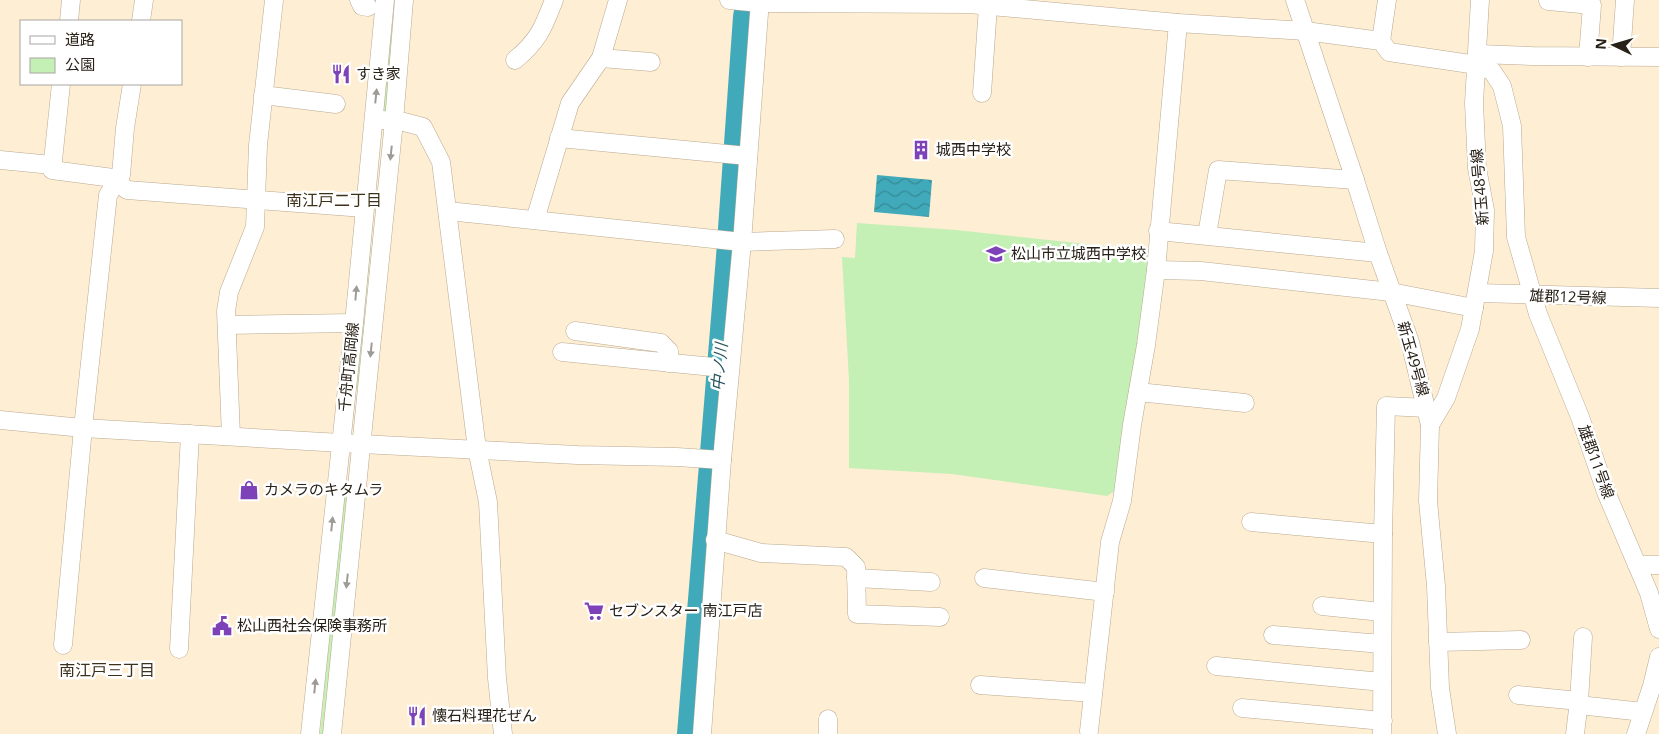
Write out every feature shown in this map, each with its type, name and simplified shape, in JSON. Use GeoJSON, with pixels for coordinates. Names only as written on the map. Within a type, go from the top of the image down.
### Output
{"type":"FeatureCollection","features":[{"type":"Feature","properties":{"kind":"street"},"geometry":{"type":"LineString","coordinates":[[69,20],[71,0]]}},
{"type":"Feature","properties":{"kind":"street"},"geometry":{"type":"LineString","coordinates":[[140,20],[144,0]]}},
{"type":"Feature","properties":{"kind":"street"},"geometry":{"type":"LineString","coordinates":[[231,436],[226,311],[229,292],[255,227],[263,95],[274,0]]}},
{"type":"Feature","properties":{"kind":"street","name":"千舟町高岡線"},"geometry":{"type":"LineString","coordinates":[[310,734],[386,0]]}},
{"type":"Feature","properties":{"kind":"street","name":"千舟町高岡線"},"geometry":{"type":"LineString","coordinates":[[332,734],[394,121],[404,0]]}},
{"type":"Feature","properties":{"kind":"street"},"geometry":{"type":"LineString","coordinates":[[515,60],[539,36],[554,0]]}},
{"type":"Feature","properties":{"kind":"street"},"geometry":{"type":"LineString","coordinates":[[535,220],[570,103],[601,58],[618,0]]}},
{"type":"Feature","properties":{"kind":"street","name":"新玉49号線"},"geometry":{"type":"LineString","coordinates":[[1294,0],[1391,292],[1410,342],[1429,416],[1428,501],[1436,586],[1440,688],[1446,734]]}},
{"type":"Feature","properties":{"kind":"street"},"geometry":{"type":"LineString","coordinates":[[1387,0],[1381,41],[1389,52],[1478,59],[1532,56],[1659,57]]}},
{"type":"Feature","properties":{"kind":"street","name":"新玉48号線"},"geometry":{"type":"LineString","coordinates":[[1429,416],[1446,398],[1470,329],[1484,251],[1485,210],[1477,168],[1474,103],[1480,0]]}},
{"type":"Feature","properties":{"kind":"street"},"geometry":{"type":"LineString","coordinates":[[1621,57],[1626,0]]}},
{"type":"Feature","properties":{"kind":"street"},"geometry":{"type":"LineString","coordinates":[[702,734],[715,540],[714,459],[740,155],[748,1],[996,4],[1178,23],[1305,32],[1381,41]]}},
{"type":"Feature","properties":{"kind":"street"},"geometry":{"type":"LineString","coordinates":[[1548,2],[1592,5],[1588,57]]}},
{"type":"Feature","properties":{"kind":"street"},"geometry":{"type":"LineString","coordinates":[[982,93],[996,4]]}},
{"type":"Feature","properties":{"kind":"street"},"geometry":{"type":"LineString","coordinates":[[1089,731],[1110,542],[1122,501],[1156,270],[1178,23]]}},
{"type":"Feature","properties":{"kind":"street"},"geometry":{"type":"LineString","coordinates":[[601,58],[651,62]]}},
{"type":"Feature","properties":{"kind":"street","name":"雄郡11号線"},"geometry":{"type":"LineString","coordinates":[[1478,59],[1492,71],[1502,86],[1512,126],[1516,237],[1538,314],[1580,417],[1606,492],[1637,565],[1654,593],[1659,629]]}},
{"type":"Feature","properties":{"kind":"street"},"geometry":{"type":"LineString","coordinates":[[61,85],[52,170],[113,178],[127,190],[364,208]]}},
{"type":"Feature","properties":{"kind":"street"},"geometry":{"type":"LineString","coordinates":[[63,645],[83,428],[108,195],[122,175],[125,128],[132,85]]}},
{"type":"Feature","properties":{"kind":"street"},"geometry":{"type":"LineString","coordinates":[[263,95],[336,104]]}},
{"type":"Feature","properties":{"kind":"street"},"geometry":{"type":"LineString","coordinates":[[373,119],[423,127],[441,162],[478,449],[488,502],[497,678],[503,734]]}},
{"type":"Feature","properties":{"kind":"street"},"geometry":{"type":"LineString","coordinates":[[560,138],[740,155]]}},
{"type":"Feature","properties":{"kind":"street"},"geometry":{"type":"LineString","coordinates":[[0,160],[52,165]]}},
{"type":"Feature","properties":{"kind":"street"},"geometry":{"type":"LineString","coordinates":[[1207,235],[1218,170],[1355,180]]}},
{"type":"Feature","properties":{"kind":"street"},"geometry":{"type":"LineString","coordinates":[[448,212],[733,241],[835,239]]}},
{"type":"Feature","properties":{"kind":"street"},"geometry":{"type":"LineString","coordinates":[[1158,231],[1378,253]]}},
{"type":"Feature","properties":{"kind":"street","name":"雄郡12号線"},"geometry":{"type":"LineString","coordinates":[[1156,270],[1201,271],[1476,301],[1533,296],[1659,298]]}},
{"type":"Feature","properties":{"kind":"street"},"geometry":{"type":"LineString","coordinates":[[227,325],[354,323]]}},
{"type":"Feature","properties":{"kind":"street"},"geometry":{"type":"LineString","coordinates":[[575,331],[661,343],[669,350],[669,362]]}},
{"type":"Feature","properties":{"kind":"street"},"geometry":{"type":"LineString","coordinates":[[562,352],[713,367]]}},
{"type":"Feature","properties":{"kind":"street"},"geometry":{"type":"LineString","coordinates":[[1138,392],[1245,403]]}},
{"type":"Feature","properties":{"kind":"street"},"geometry":{"type":"LineString","coordinates":[[1242,708],[1382,728],[1386,406],[1429,416]]}},
{"type":"Feature","properties":{"kind":"street"},"geometry":{"type":"LineString","coordinates":[[0,420],[83,428],[341,443],[577,455],[714,459]]}},
{"type":"Feature","properties":{"kind":"street"},"geometry":{"type":"LineString","coordinates":[[179,649],[190,434]]}},
{"type":"Feature","properties":{"kind":"street"},"geometry":{"type":"LineString","coordinates":[[1251,522],[1383,534]]}},
{"type":"Feature","properties":{"kind":"street"},"geometry":{"type":"LineString","coordinates":[[715,540],[761,553],[846,557],[856,567],[857,614],[940,617]]}},
{"type":"Feature","properties":{"kind":"street"},"geometry":{"type":"LineString","coordinates":[[1637,565],[1659,565]]}},
{"type":"Feature","properties":{"kind":"street"},"geometry":{"type":"LineString","coordinates":[[856,578],[930,582]]}},
{"type":"Feature","properties":{"kind":"street"},"geometry":{"type":"LineString","coordinates":[[984,578],[1105,592]]}},
{"type":"Feature","properties":{"kind":"street"},"geometry":{"type":"LineString","coordinates":[[1322,606],[1382,612]]}},
{"type":"Feature","properties":{"kind":"street"},"geometry":{"type":"LineString","coordinates":[[1273,635],[1382,644]]}},
{"type":"Feature","properties":{"kind":"street"},"geometry":{"type":"LineString","coordinates":[[1575,734],[1584,637]]}},
{"type":"Feature","properties":{"kind":"street"},"geometry":{"type":"LineString","coordinates":[[1438,642],[1521,640]]}},
{"type":"Feature","properties":{"kind":"street"},"geometry":{"type":"LineString","coordinates":[[1636,734],[1643,712],[1656,686],[1659,657]]}},
{"type":"Feature","properties":{"kind":"street"},"geometry":{"type":"LineString","coordinates":[[1216,666],[1382,682]]}},
{"type":"Feature","properties":{"kind":"street"},"geometry":{"type":"LineString","coordinates":[[980,685],[1093,693]]}},
{"type":"Feature","properties":{"kind":"street"},"geometry":{"type":"LineString","coordinates":[[1518,695],[1643,712]]}},
{"type":"Feature","properties":{"kind":"green space"},"geometry":{"type":"Polygon","coordinates":[[[392,20],[386,111],[383,112],[392,20]]]}},
{"type":"Feature","properties":{"kind":"green space"},"geometry":{"type":"Polygon","coordinates":[[[373,223],[358,387],[356,389],[371,224],[373,223]]]}},
{"type":"Feature","properties":{"kind":"green space"},"geometry":{"type":"Polygon","coordinates":[[[857,223],[956,230],[1151,251],[1118,489],[1107,496],[952,474],[849,468],[849,380],[842,257],[855,258],[857,223]]]}},
{"type":"Feature","properties":{"kind":"green space"},"geometry":{"type":"Polygon","coordinates":[[[347,496],[324,734],[320,734],[342,505],[344,497],[347,496]]]}},
{"type":"Feature","properties":{"kind":"water"},"geometry":{"type":"Polygon","coordinates":[[[877,175],[932,180],[929,217],[874,212],[877,175]]]}},
{"type":"Feature","properties":{"kind":"waterway","name":"中ノ川"},"geometry":{"type":"LineString","coordinates":[[690,734],[729,257],[746,17],[749,0]]}},
{"type":"Feature","properties":{"kind":"place","name":"すき家"},"geometry":{"type":"Point","coordinates":[341,74]}},
{"type":"Feature","properties":{"kind":"place","name":"城西中学校"},"geometry":{"type":"Point","coordinates":[921,150]}},
{"type":"Feature","properties":{"kind":"place","name":"松山市立城西中学校"},"geometry":{"type":"Point","coordinates":[996,254]}},
{"type":"Feature","properties":{"kind":"place","name":"カメラのキタムラ"},"geometry":{"type":"Point","coordinates":[249,490]}},
{"type":"Feature","properties":{"kind":"place","name":"セブンスター 南江戸店"},"geometry":{"type":"Point","coordinates":[594,611]}},
{"type":"Feature","properties":{"kind":"place","name":"松山西社会保険事務所"},"geometry":{"type":"Point","coordinates":[222,626]}},
{"type":"Feature","properties":{"kind":"place","name":"懐石料理花ぜん"},"geometry":{"type":"Point","coordinates":[417,716]}},
{"type":"Feature","properties":{"kind":"district","name":"南江戸二丁目"},"geometry":{"type":"Point","coordinates":[334,200]}},
{"type":"Feature","properties":{"kind":"district","name":"南江戸三丁目"},"geometry":{"type":"Point","coordinates":[107,670]}}]}
